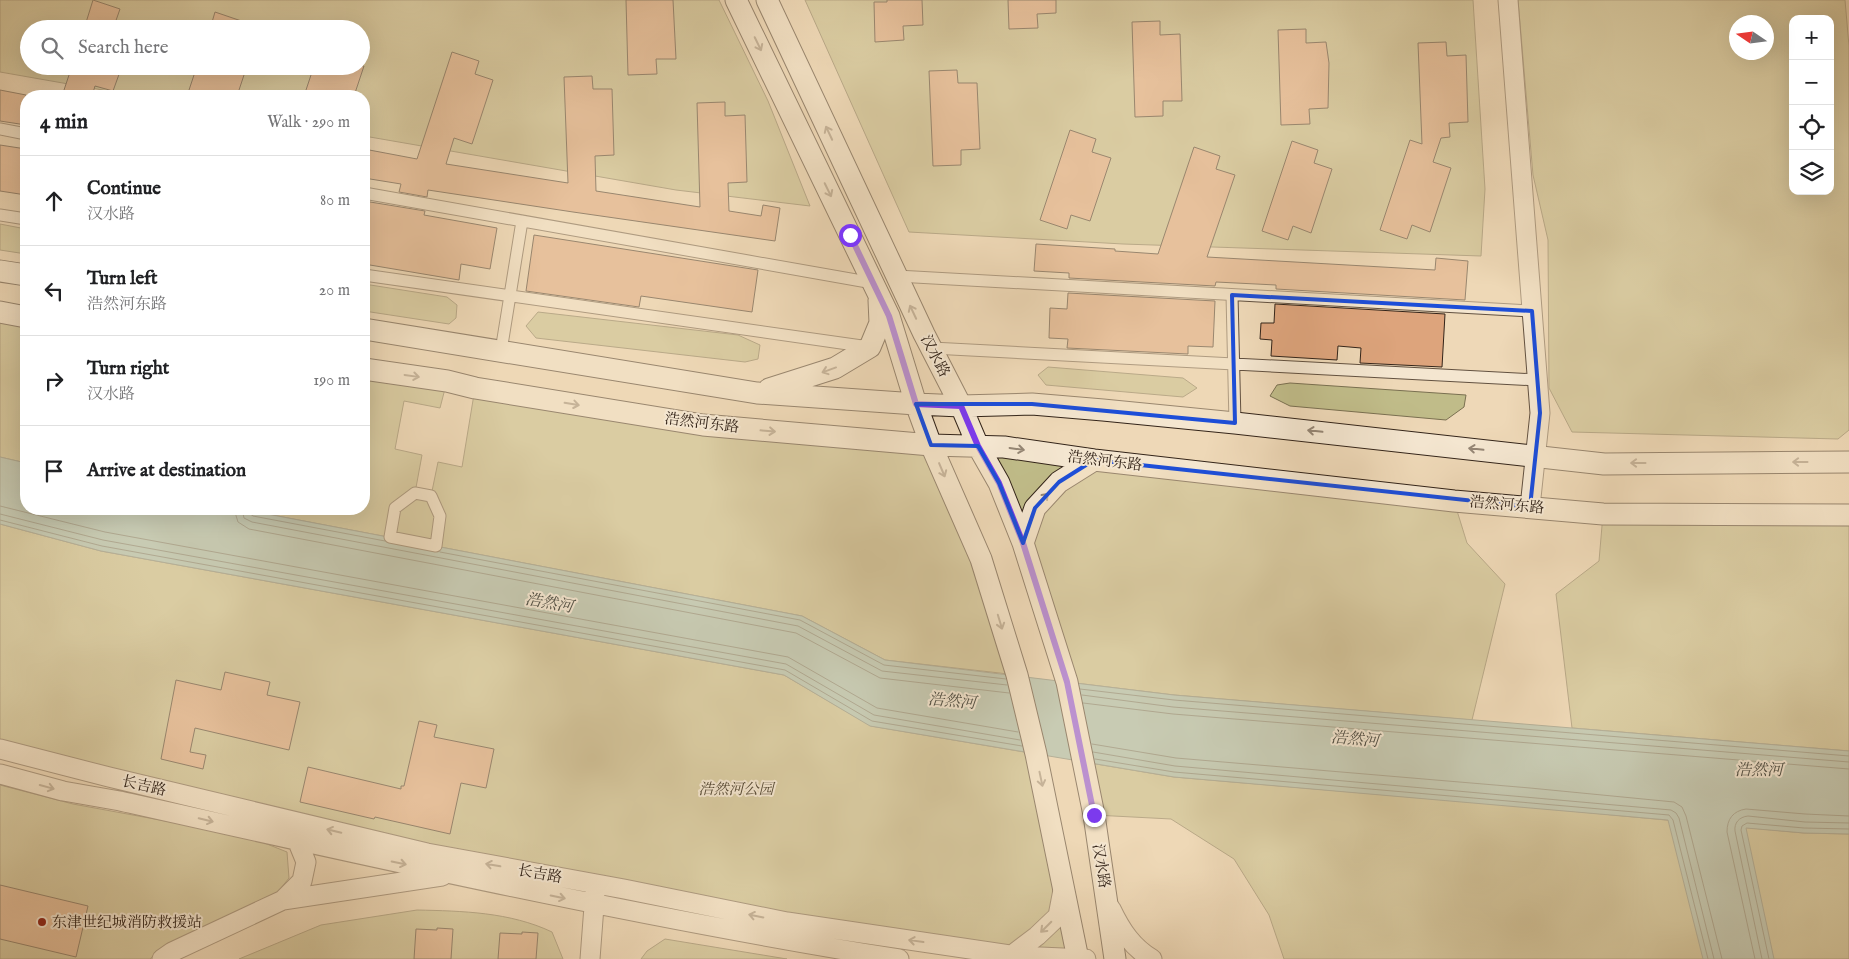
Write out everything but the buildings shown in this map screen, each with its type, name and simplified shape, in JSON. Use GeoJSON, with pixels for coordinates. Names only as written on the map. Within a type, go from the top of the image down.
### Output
{"type":"FeatureCollection","features":[{"type":"Feature","properties":{"kind":"main road","name":"汉水路"},"geometry":{"type":"LineString","coordinates":[[736,0],[889,316],[916,404],[931,445],[986,575],[1017,675],[1081,959]]}},
{"type":"Feature","properties":{"kind":"main road","name":"汉水路"},"geometry":{"type":"LineString","coordinates":[[767,0],[897,276],[961,406],[978,446],[999,483],[1026,553],[1067,682],[1094,815],[1116,959]]}},
{"type":"Feature","properties":{"kind":"main road"},"geometry":{"type":"LineString","coordinates":[[0,271],[20,274]]}},
{"type":"Feature","properties":{"kind":"main road"},"geometry":{"type":"LineString","coordinates":[[757,393],[835,368],[870,347],[880,323],[876,289]]}},
{"type":"Feature","properties":{"kind":"main road"},"geometry":{"type":"LineString","coordinates":[[0,312],[20,316]]}},
{"type":"Feature","properties":{"kind":"main road"},"geometry":{"type":"LineString","coordinates":[[370,330],[757,393],[961,406],[1032,404],[1236,423],[1604,464],[1849,462]]}},
{"type":"Feature","properties":{"kind":"main road","name":"浩然河东路"},"geometry":{"type":"LineString","coordinates":[[370,370],[447,381],[475,388],[703,425],[931,445],[1004,447],[1094,460],[1454,501],[1603,514],[1849,515]]}},
{"type":"Feature","properties":{"kind":"main road"},"geometry":{"type":"LineString","coordinates":[[1026,553],[1035,508],[1059,482],[1094,460]]}},
{"type":"Feature","properties":{"kind":"street"},"geometry":{"type":"LineString","coordinates":[[1508,0],[1540,413],[1530,507]]}},
{"type":"Feature","properties":{"kind":"street"},"geometry":{"type":"LineString","coordinates":[[0,129],[20,133]]}},
{"type":"Feature","properties":{"kind":"street"},"geometry":{"type":"LineString","coordinates":[[370,194],[522,221],[876,289]]}},
{"type":"Feature","properties":{"kind":"street"},"geometry":{"type":"LineString","coordinates":[[0,214],[20,218]]}},
{"type":"Feature","properties":{"kind":"street"},"geometry":{"type":"LineString","coordinates":[[501,351],[522,221]]}},
{"type":"Feature","properties":{"kind":"street"},"geometry":{"type":"LineString","coordinates":[[370,276],[870,347]]}},
{"type":"Feature","properties":{"kind":"street"},"geometry":{"type":"LineString","coordinates":[[897,276],[1532,312]]}},
{"type":"Feature","properties":{"kind":"street"},"geometry":{"type":"LineString","coordinates":[[1232,295],[1236,423]]}},
{"type":"Feature","properties":{"kind":"street"},"geometry":{"type":"LineString","coordinates":[[932,348],[1537,380]]}},
{"type":"Feature","properties":{"kind":"street"},"geometry":{"type":"LineString","coordinates":[[415,493],[431,496],[440,516],[436,546],[390,537],[395,508],[415,493]]}},
{"type":"Feature","properties":{"kind":"street","name":"长吉路"},"geometry":{"type":"LineString","coordinates":[[0,749],[108,778],[426,853],[787,922],[1012,955],[1081,959]]}},
{"type":"Feature","properties":{"kind":"street","name":"长吉路"},"geometry":{"type":"LineString","coordinates":[[0,774],[63,791],[120,801],[453,875],[783,941],[899,959]]}},
{"type":"Feature","properties":{"kind":"street"},"geometry":{"type":"LineString","coordinates":[[283,900],[302,881],[306,862],[297,840]]}},
{"type":"Feature","properties":{"kind":"street"},"geometry":{"type":"LineString","coordinates":[[162,959],[172,952],[283,900],[453,875]]}},
{"type":"Feature","properties":{"kind":"street"},"geometry":{"type":"LineString","coordinates":[[590,959],[596,884]]}},
{"type":"Feature","properties":{"kind":"street"},"geometry":{"type":"LineString","coordinates":[[1012,955],[1037,936],[1058,916],[1064,888]]}},
{"type":"Feature","properties":{"kind":"street"},"geometry":{"type":"LineString","coordinates":[[1106,900],[1121,930],[1141,952],[1152,959]]}},
{"type":"Feature","properties":{"kind":"highlighted area"},"geometry":{"type":"Polygon","coordinates":[[[1232,295],[1532,311],[1540,413],[1530,507],[1094,460],[1059,482],[1035,508],[1023,543],[999,483],[978,446],[931,445],[916,404],[1032,404],[1235,423],[1232,295]]]}},
{"type":"Feature","properties":{"kind":"green space"},"geometry":{"type":"Polygon","coordinates":[[[0,0],[719,0],[768,101],[810,206],[676,190],[370,137],[370,90],[103,90],[0,72],[0,0]]]}},
{"type":"Feature","properties":{"kind":"green space"},"geometry":{"type":"Polygon","coordinates":[[[805,0],[1473,0],[1485,189],[1481,256],[1123,244],[909,232],[805,0]]]}},
{"type":"Feature","properties":{"kind":"green space"},"geometry":{"type":"Polygon","coordinates":[[[1518,0],[1845,0],[1849,46],[1849,430],[1838,439],[1572,432],[1549,388],[1548,240],[1533,175],[1518,0]]]}},
{"type":"Feature","properties":{"kind":"green space"},"geometry":{"type":"Polygon","coordinates":[[[0,224],[20,228],[20,253],[0,250],[0,224]]]}},
{"type":"Feature","properties":{"kind":"green space"},"geometry":{"type":"Polygon","coordinates":[[[370,285],[447,297],[457,305],[456,318],[449,324],[370,312],[370,285]]]}},
{"type":"Feature","properties":{"kind":"green space"},"geometry":{"type":"Polygon","coordinates":[[[0,312],[20,316],[20,462],[0,457],[0,312]]]}},
{"type":"Feature","properties":{"kind":"green space"},"geometry":{"type":"Polygon","coordinates":[[[538,312],[738,335],[760,345],[758,359],[745,362],[536,338],[526,326],[538,312]]]}},
{"type":"Feature","properties":{"kind":"green space"},"geometry":{"type":"Polygon","coordinates":[[[1048,367],[1183,378],[1197,388],[1183,397],[1046,385],[1038,375],[1048,367]]]}},
{"type":"Feature","properties":{"kind":"green space"},"geometry":{"type":"Polygon","coordinates":[[[370,370],[447,381],[440,408],[404,401],[395,449],[422,455],[415,493],[431,496],[438,462],[462,467],[475,388],[931,445],[1017,675],[885,660],[802,616],[272,515],[370,515],[370,370]]]}},
{"type":"Feature","properties":{"kind":"green space"},"geometry":{"type":"Polygon","coordinates":[[[1290,383],[1466,395],[1464,407],[1446,420],[1290,406],[1270,396],[1277,385],[1290,383]]]}},
{"type":"Feature","properties":{"kind":"green space"},"geometry":{"type":"Polygon","coordinates":[[[978,446],[1454,501],[1467,543],[1505,584],[1472,720],[1174,695],[1067,682],[978,446]]]}},
{"type":"Feature","properties":{"kind":"green space"},"geometry":{"type":"Polygon","coordinates":[[[1603,514],[1849,514],[1849,751],[1572,728],[1556,594],[1599,561],[1603,514]]]}},
{"type":"Feature","properties":{"kind":"green space","name":"浩然河公园"},"geometry":{"type":"Polygon","coordinates":[[[0,524],[101,551],[784,675],[871,726],[1036,754],[1078,958],[624,889],[0,749],[0,524]]]}},
{"type":"Feature","properties":{"kind":"green space"},"geometry":{"type":"Polygon","coordinates":[[[1084,762],[1174,777],[1804,833],[1849,834],[1849,959],[1284,959],[1269,915],[1234,859],[1171,819],[1094,815],[1084,762]]]}},
{"type":"Feature","properties":{"kind":"green space"},"geometry":{"type":"Polygon","coordinates":[[[0,785],[73,804],[247,836],[287,852],[289,878],[273,898],[171,943],[150,959],[0,959],[0,785]]]}},
{"type":"Feature","properties":{"kind":"green space"},"geometry":{"type":"Polygon","coordinates":[[[417,910],[486,914],[536,925],[552,932],[563,959],[239,959],[321,925],[417,910]]]}},
{"type":"Feature","properties":{"kind":"green space"},"geometry":{"type":"Polygon","coordinates":[[[665,939],[787,959],[641,959],[647,951],[665,939]]]}},
{"type":"Feature","properties":{"kind":"water","name":"浩然河"},"geometry":{"type":"Polygon","coordinates":[[[0,457],[20,462],[20,515],[272,515],[802,616],[885,660],[1174,695],[1849,751],[1849,834],[1804,833],[1746,828],[1774,959],[1703,959],[1668,820],[1174,777],[870,726],[784,675],[101,551],[0,524],[0,457]]]}},
{"type":"Feature","properties":{"kind":"place","name":"东津世纪城消防救援站"},"geometry":{"type":"Point","coordinates":[42,922]}},
{"type":"Feature","properties":{"kind":"route"},"geometry":{"type":"LineString","coordinates":[[850,235],[889,316],[916,404],[961,406],[978,446],[999,483],[1023,543],[1067,682],[1094,815]]}}]}
